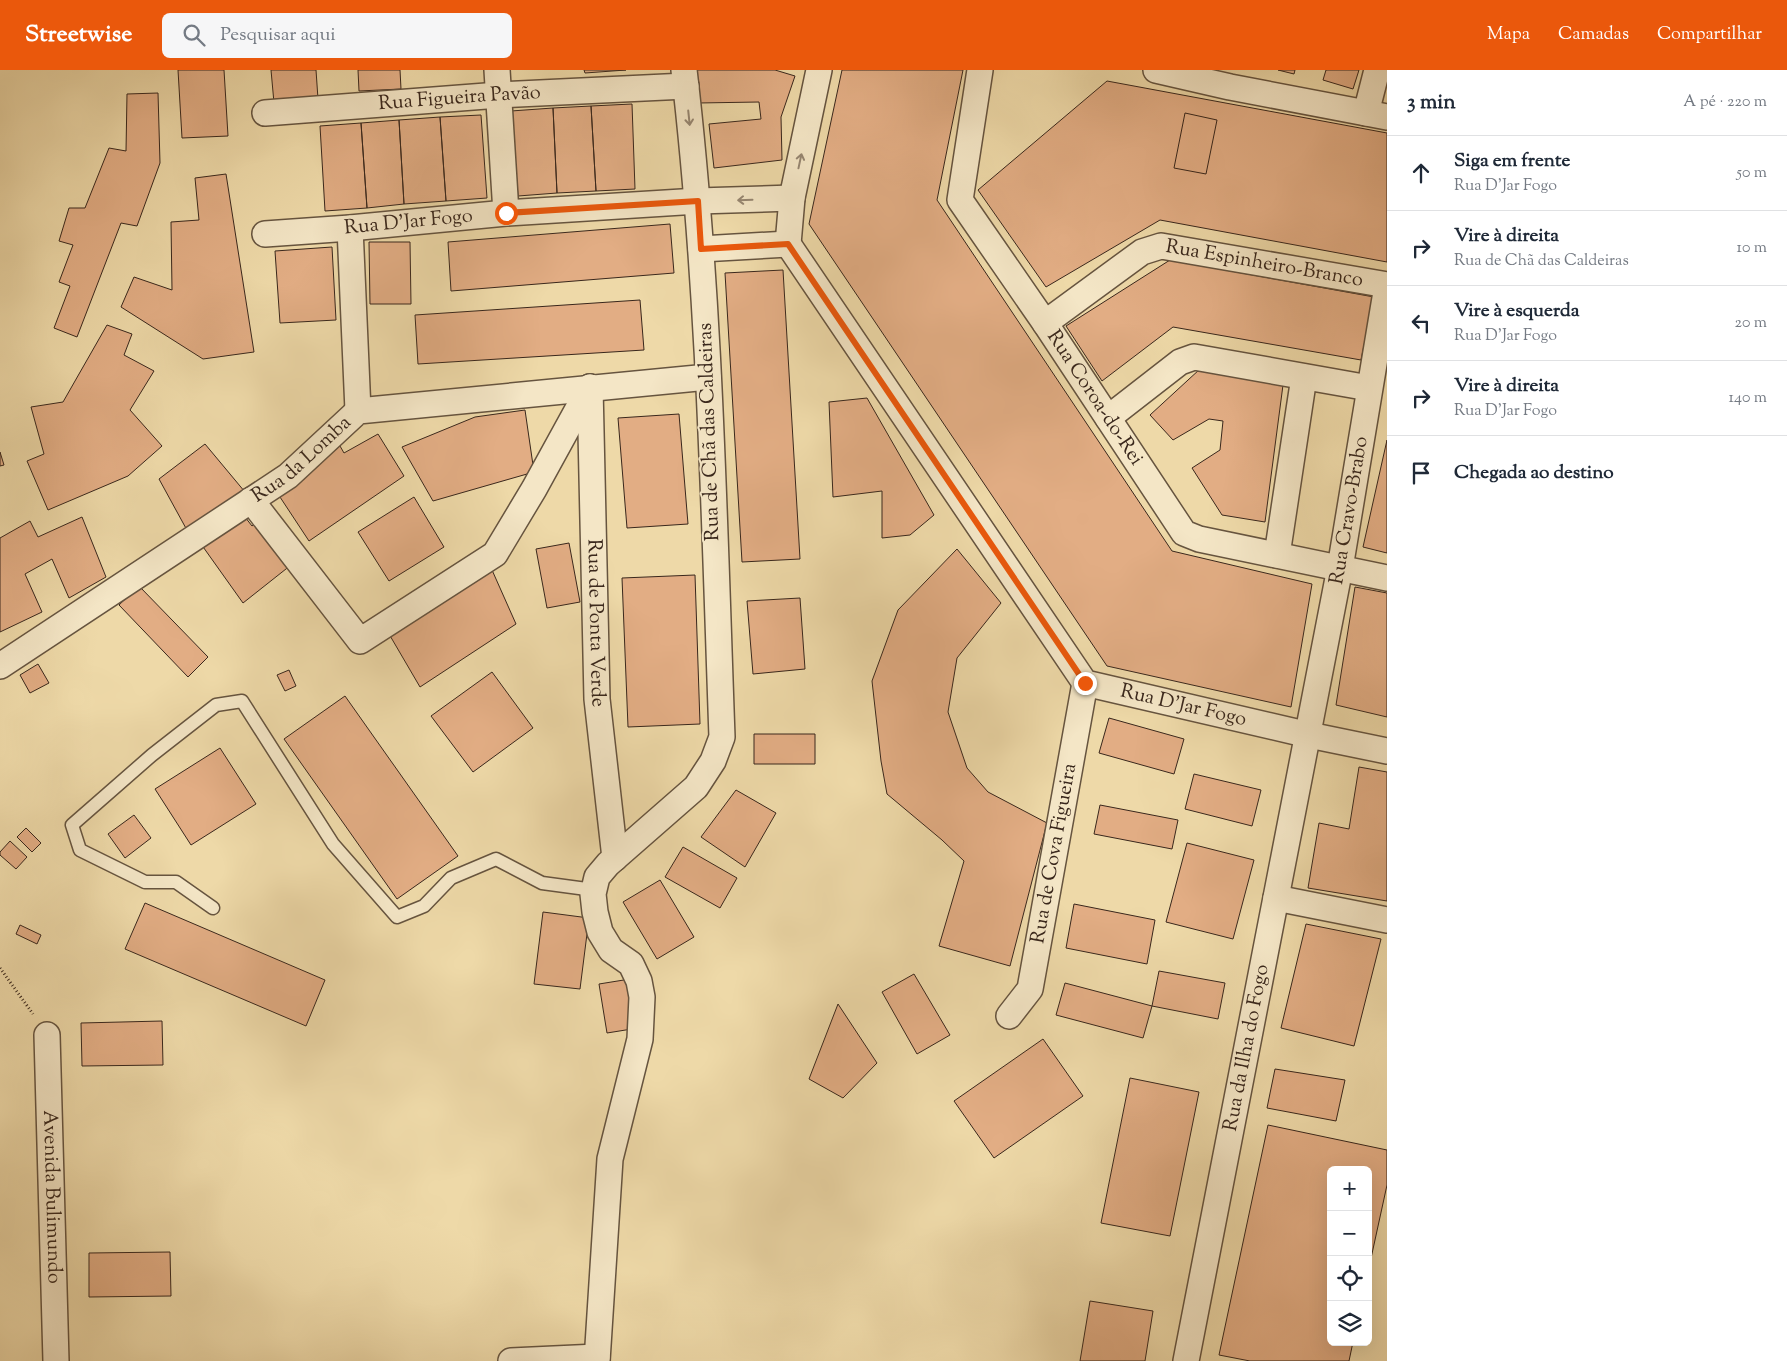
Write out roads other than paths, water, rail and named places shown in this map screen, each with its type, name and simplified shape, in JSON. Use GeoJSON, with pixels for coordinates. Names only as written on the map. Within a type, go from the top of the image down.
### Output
{"type":"FeatureCollection","features":[{"type":"Feature","properties":{"kind":"street"},"geometry":{"type":"LineString","coordinates":[[497,70],[506,213]]}},
{"type":"Feature","properties":{"kind":"street"},"geometry":{"type":"LineString","coordinates":[[819,70],[792,198],[788,244],[1085,683]]}},
{"type":"Feature","properties":{"kind":"street","name":"Rua Coroa-do-Rei"},"geometry":{"type":"LineString","coordinates":[[980,70],[960,200],[1045,323],[1184,533],[1199,539],[1387,578]]}},
{"type":"Feature","properties":{"kind":"street"},"geometry":{"type":"LineString","coordinates":[[1156,70],[1233,78],[1376,115],[1377,70]]}},
{"type":"Feature","properties":{"kind":"street","name":"Rua Figueira Pavão"},"geometry":{"type":"LineString","coordinates":[[265,113],[685,78]]}},
{"type":"Feature","properties":{"kind":"street","name":"Rua de Chã das Caldeiras"},"geometry":{"type":"LineString","coordinates":[[594,890],[597,877],[615,858],[696,787],[713,761],[722,738],[708,377],[701,249],[685,78]]}},
{"type":"Feature","properties":{"kind":"street","name":"Rua D'Jar Fogo"},"geometry":{"type":"LineString","coordinates":[[265,234],[506,213],[698,201],[792,198]]}},
{"type":"Feature","properties":{"kind":"street"},"geometry":{"type":"LineString","coordinates":[[350,228],[358,411]]}},
{"type":"Feature","properties":{"kind":"street"},"geometry":{"type":"LineString","coordinates":[[701,249],[788,244]]}},
{"type":"Feature","properties":{"kind":"street","name":"Rua Espinheiro-Branco"},"geometry":{"type":"LineString","coordinates":[[1045,323],[1142,252],[1161,246],[1387,285]]}},
{"type":"Feature","properties":{"kind":"street","name":"Rua Cravo-Brabo"},"geometry":{"type":"LineString","coordinates":[[1309,735],[1340,568],[1387,285]]}},
{"type":"Feature","properties":{"kind":"street"},"geometry":{"type":"LineString","coordinates":[[1108,418],[1180,362],[1194,358],[1369,388]]}},
{"type":"Feature","properties":{"kind":"street","name":"Rua da Lomba"},"geometry":{"type":"LineString","coordinates":[[0,666],[288,476],[358,411],[708,377]]}},
{"type":"Feature","properties":{"kind":"street"},"geometry":{"type":"LineString","coordinates":[[1277,555],[1304,377]]}},
{"type":"Feature","properties":{"kind":"street"},"geometry":{"type":"LineString","coordinates":[[251,500],[360,641],[495,554],[534,489],[590,387]]}},
{"type":"Feature","properties":{"kind":"street","name":"Rua de Ponta Verde"},"geometry":{"type":"LineString","coordinates":[[590,387],[598,698],[615,858]]}},
{"type":"Feature","properties":{"kind":"street","name":"Rua D'Jar Fogo"},"geometry":{"type":"LineString","coordinates":[[1085,683],[1309,735],[1387,751]]}},
{"type":"Feature","properties":{"kind":"street","name":"Rua de Cova Figueira"},"geometry":{"type":"LineString","coordinates":[[1008,1016],[1030,990],[1085,683]]}},
{"type":"Feature","properties":{"kind":"street","name":"Rua da Ilha do Fogo"},"geometry":{"type":"LineString","coordinates":[[1186,1361],[1207,1245],[1309,735]]}},
{"type":"Feature","properties":{"kind":"street"},"geometry":{"type":"LineString","coordinates":[[511,1361],[597,1359],[610,1159],[640,1039],[642,997],[639,981],[631,964],[611,950],[600,932],[594,912],[594,890]]}},
{"type":"Feature","properties":{"kind":"street"},"geometry":{"type":"LineString","coordinates":[[1276,898],[1387,920]]}},
{"type":"Feature","properties":{"kind":"street","name":"Avenida Bulimundo"},"geometry":{"type":"LineString","coordinates":[[47,1035],[56,1361]]}},
{"type":"Feature","properties":{"kind":"lane"},"geometry":{"type":"LineString","coordinates":[[213,908],[176,882],[145,882],[80,850],[72,825],[152,755],[216,705],[242,701],[333,844],[397,917],[424,906],[451,878],[496,859],[542,883],[594,890]]}}]}
